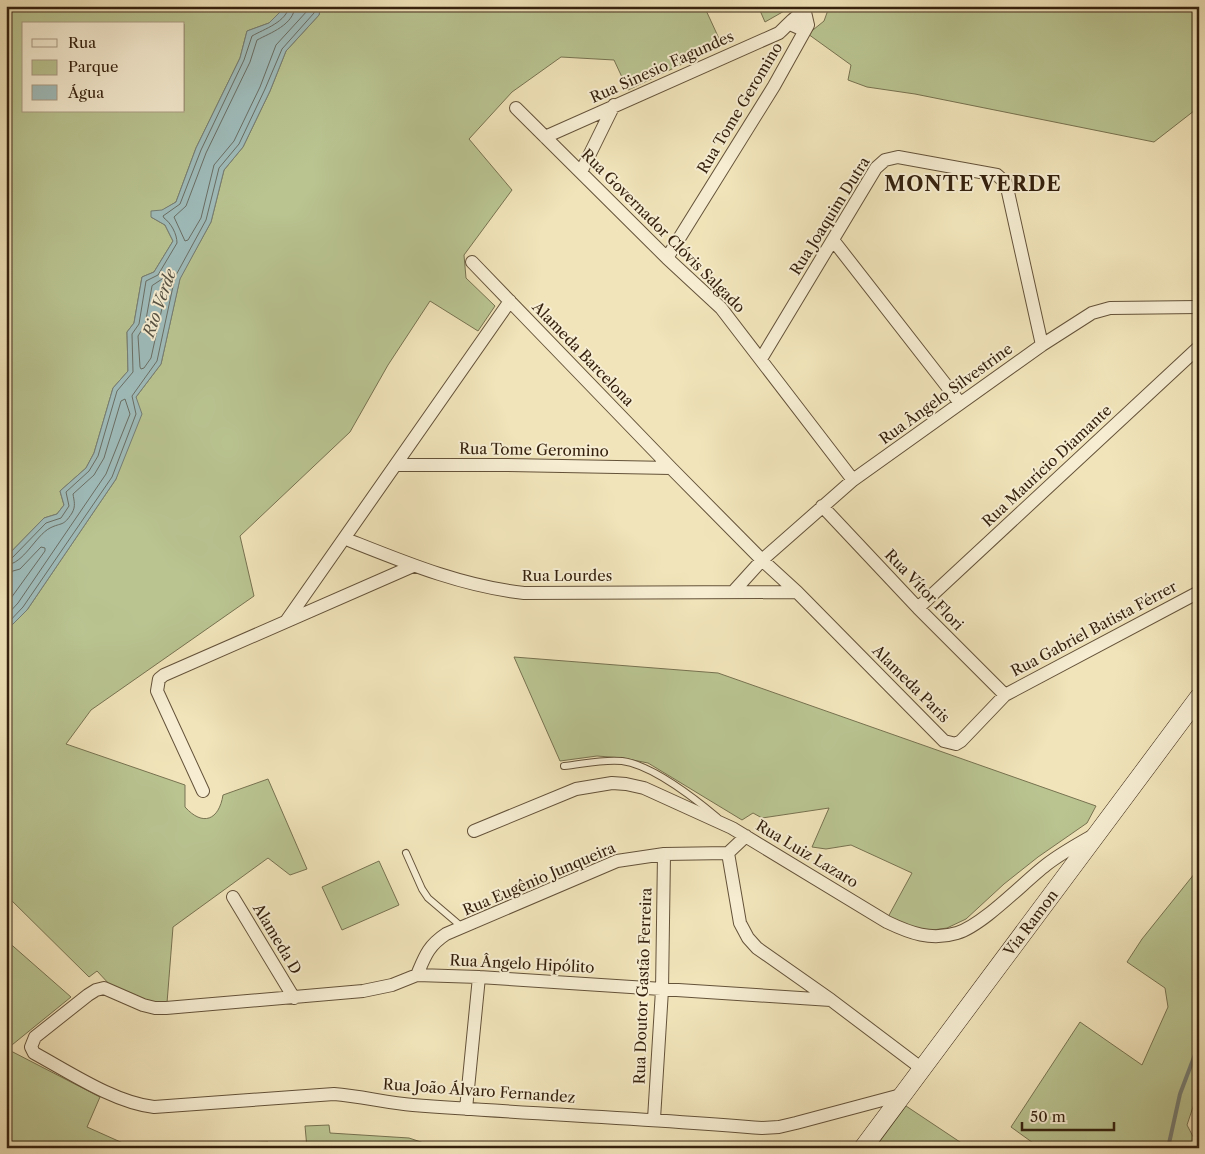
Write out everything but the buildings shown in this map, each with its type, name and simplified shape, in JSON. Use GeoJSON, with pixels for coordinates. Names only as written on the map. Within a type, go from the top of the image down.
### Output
{"type":"FeatureCollection","features":[{"type":"Feature","properties":{"kind":"main road","name":"Via Ramon"},"geometry":{"type":"LineString","coordinates":[[863,1148],[901,1094],[1199,697]]}},
{"type":"Feature","properties":{"kind":"street","name":"Rua Sinesio Fagundes"},"geometry":{"type":"LineString","coordinates":[[545,137],[779,33],[790,24],[796,15],[805,12],[808,25]]}},
{"type":"Feature","properties":{"kind":"street","name":"Rua Tome Geromino"},"geometry":{"type":"LineString","coordinates":[[667,258],[774,86],[808,25]]}},
{"type":"Feature","properties":{"kind":"street"},"geometry":{"type":"LineString","coordinates":[[581,172],[614,105]]}},
{"type":"Feature","properties":{"kind":"street","name":"Rua Governador Clóvis Salgado"},"geometry":{"type":"LineString","coordinates":[[516,108],[667,258],[721,308],[853,480]]}},
{"type":"Feature","properties":{"kind":"street","name":"Rua Joaquim Dutra"},"geometry":{"type":"LineString","coordinates":[[761,359],[876,168],[884,160],[898,157],[997,175],[1006,183],[1042,345]]}},
{"type":"Feature","properties":{"kind":"street"},"geometry":{"type":"LineString","coordinates":[[833,240],[960,403]]}},
{"type":"Feature","properties":{"kind":"street","name":"Alameda Barcelona"},"geometry":{"type":"LineString","coordinates":[[472,262],[671,468],[796,592]]}},
{"type":"Feature","properties":{"kind":"street"},"geometry":{"type":"LineString","coordinates":[[287,620],[346,539],[510,301]]}},
{"type":"Feature","properties":{"kind":"street","name":"Rua Ângelo Silvestrine"},"geometry":{"type":"LineString","coordinates":[[733,592],[762,560],[853,480],[1042,345],[1092,313],[1110,308],[1199,307]]}},
{"type":"Feature","properties":{"kind":"street","name":"Rua Maurício Diamante"},"geometry":{"type":"LineString","coordinates":[[918,608],[1199,347]]}},
{"type":"Feature","properties":{"kind":"street","name":"Rua Tome Geromino"},"geometry":{"type":"LineString","coordinates":[[397,465],[671,468]]}},
{"type":"Feature","properties":{"kind":"street","name":"Rua Vítor Flori"},"geometry":{"type":"LineString","coordinates":[[822,506],[918,608],[1005,695]]}},
{"type":"Feature","properties":{"kind":"street","name":"Rua Lourdes"},"geometry":{"type":"LineString","coordinates":[[346,539],[413,566],[469,584],[495,590],[524,593],[796,592]]}},
{"type":"Feature","properties":{"kind":"street"},"geometry":{"type":"LineString","coordinates":[[203,791],[158,691],[159,679],[164,675],[287,620],[413,566]]}},
{"type":"Feature","properties":{"kind":"street","name":"Alameda Paris"},"geometry":{"type":"LineString","coordinates":[[796,592],[944,741],[950,744],[961,741],[1005,695]]}},
{"type":"Feature","properties":{"kind":"street","name":"Rua Gabriel Batista Férrer"},"geometry":{"type":"LineString","coordinates":[[1005,695],[1199,592]]}},
{"type":"Feature","properties":{"kind":"street","name":"Rua Luiz Lazaro"},"geometry":{"type":"LineString","coordinates":[[474,831],[576,788],[612,783],[644,788],[732,828],[887,922],[911,933],[934,937],[958,933],[978,922],[1047,864],[1100,831]]}},
{"type":"Feature","properties":{"kind":"street"},"geometry":{"type":"LineString","coordinates":[[746,836],[728,853],[740,923],[748,938],[757,948],[831,1000],[921,1068]]}},
{"type":"Feature","properties":{"kind":"street","name":"Rua Eugênio Junqueira"},"geometry":{"type":"LineString","coordinates":[[416,975],[428,949],[434,942],[446,934],[617,861],[664,854],[728,853]]}},
{"type":"Feature","properties":{"kind":"street","name":"Rua Doutor Gastão Ferreira"},"geometry":{"type":"LineString","coordinates":[[654,1119],[662,990],[664,854]]}},
{"type":"Feature","properties":{"kind":"street","name":"Alameda D"},"geometry":{"type":"LineString","coordinates":[[233,897],[294,998]]}},
{"type":"Feature","properties":{"kind":"street","name":"Rua Ângelo Hipólito"},"geometry":{"type":"LineString","coordinates":[[34,1053],[30,1048],[35,1037],[88,995],[104,988],[143,1005],[155,1008],[363,991],[392,985],[416,975],[479,977],[831,1000]]}},
{"type":"Feature","properties":{"kind":"street"},"geometry":{"type":"LineString","coordinates":[[466,1109],[479,977]]}},
{"type":"Feature","properties":{"kind":"street","name":"Rua João Álvaro Fernandez"},"geometry":{"type":"LineString","coordinates":[[34,1053],[121,1099],[140,1106],[154,1107],[334,1094],[405,1104],[466,1109],[654,1119],[762,1128],[779,1127],[901,1094]]}},
{"type":"Feature","properties":{"kind":"lane"},"geometry":{"type":"LineString","coordinates":[[564,766],[603,761],[621,761],[636,765],[694,798],[732,828]]}},
{"type":"Feature","properties":{"kind":"lane"},"geometry":{"type":"LineString","coordinates":[[406,853],[428,898],[463,928]]}},
{"type":"Feature","properties":{"kind":"green space"},"geometry":{"type":"Polygon","coordinates":[[[6,6],[286,6],[269,23],[247,31],[240,58],[196,148],[176,202],[151,217],[165,225],[173,241],[154,272],[142,277],[134,323],[127,332],[128,371],[113,388],[94,453],[86,468],[60,491],[64,505],[57,514],[44,518],[6,557],[6,6]]]}},
{"type":"Feature","properties":{"kind":"green space"},"geometry":{"type":"Polygon","coordinates":[[[321,6],[704,6],[722,45],[628,90],[614,60],[561,57],[512,92],[469,139],[512,190],[464,255],[466,278],[495,306],[478,331],[430,301],[388,365],[350,432],[240,536],[254,596],[91,710],[66,744],[185,785],[185,807],[198,817],[204,819],[214,815],[218,810],[223,795],[268,779],[307,869],[290,875],[268,858],[173,927],[167,1003],[145,1002],[131,993],[110,985],[97,971],[89,977],[6,895],[6,631],[27,610],[116,479],[136,397],[161,364],[180,278],[211,222],[224,170],[243,147],[270,91],[286,51],[319,15],[321,6]]]}},
{"type":"Feature","properties":{"kind":"green space"},"geometry":{"type":"Polygon","coordinates":[[[758,6],[793,6],[765,22],[758,6]]]}},
{"type":"Feature","properties":{"kind":"green space"},"geometry":{"type":"Polygon","coordinates":[[[826,6],[1199,6],[1199,107],[1154,142],[915,94],[867,87],[848,80],[851,65],[808,34],[824,21],[828,10],[826,6]]]}},
{"type":"Feature","properties":{"kind":"green space"},"geometry":{"type":"Polygon","coordinates":[[[514,657],[718,673],[1096,806],[1087,823],[1038,857],[1004,884],[966,919],[947,928],[926,931],[909,927],[888,917],[912,873],[851,845],[826,849],[812,847],[829,808],[762,818],[753,813],[742,820],[648,763],[623,758],[597,756],[560,761],[514,657]]]}},
{"type":"Feature","properties":{"kind":"green space"},"geometry":{"type":"Polygon","coordinates":[[[379,861],[399,905],[342,930],[322,887],[379,861]]]}},
{"type":"Feature","properties":{"kind":"green space"},"geometry":{"type":"Polygon","coordinates":[[[1199,868],[1199,1089],[1187,1125],[1199,1148],[1040,1148],[1011,1127],[1080,1022],[1142,1065],[1168,1007],[1165,988],[1127,962],[1142,939],[1199,868]]]}},
{"type":"Feature","properties":{"kind":"green space"},"geometry":{"type":"Polygon","coordinates":[[[6,940],[71,997],[7,1049],[100,1097],[87,1127],[134,1148],[6,1148],[6,940]]]}},
{"type":"Feature","properties":{"kind":"green space"},"geometry":{"type":"Polygon","coordinates":[[[906,1106],[969,1148],[875,1148],[906,1106]]]}},
{"type":"Feature","properties":{"kind":"green space"},"geometry":{"type":"Polygon","coordinates":[[[329,1125],[330,1133],[409,1138],[439,1148],[307,1148],[305,1126],[329,1125]]]}},
{"type":"Feature","properties":{"kind":"green space"},"geometry":{"type":"Polygon","coordinates":[[[268,1142],[270,1148],[216,1148],[216,1144],[268,1142]]]}},
{"type":"Feature","properties":{"kind":"water","name":"Rio Verde"},"geometry":{"type":"Polygon","coordinates":[[[286,6],[321,6],[319,15],[286,51],[270,91],[243,147],[224,170],[211,222],[180,279],[161,364],[136,397],[142,414],[116,479],[27,610],[6,631],[6,557],[44,518],[57,514],[64,505],[60,491],[86,468],[94,453],[113,388],[128,371],[127,332],[134,323],[142,277],[154,272],[173,241],[165,225],[151,217],[151,211],[162,210],[176,202],[196,148],[240,58],[247,31],[269,23],[286,6]]]}},
{"type":"Feature","properties":{"kind":"waterway"},"geometry":{"type":"LineString","coordinates":[[1168,1148],[1180,1094],[1199,1044]]}},
{"type":"Feature","properties":{"kind":"district","name":"MONTE VERDE"},"geometry":{"type":"Point","coordinates":[973,184]}}]}
